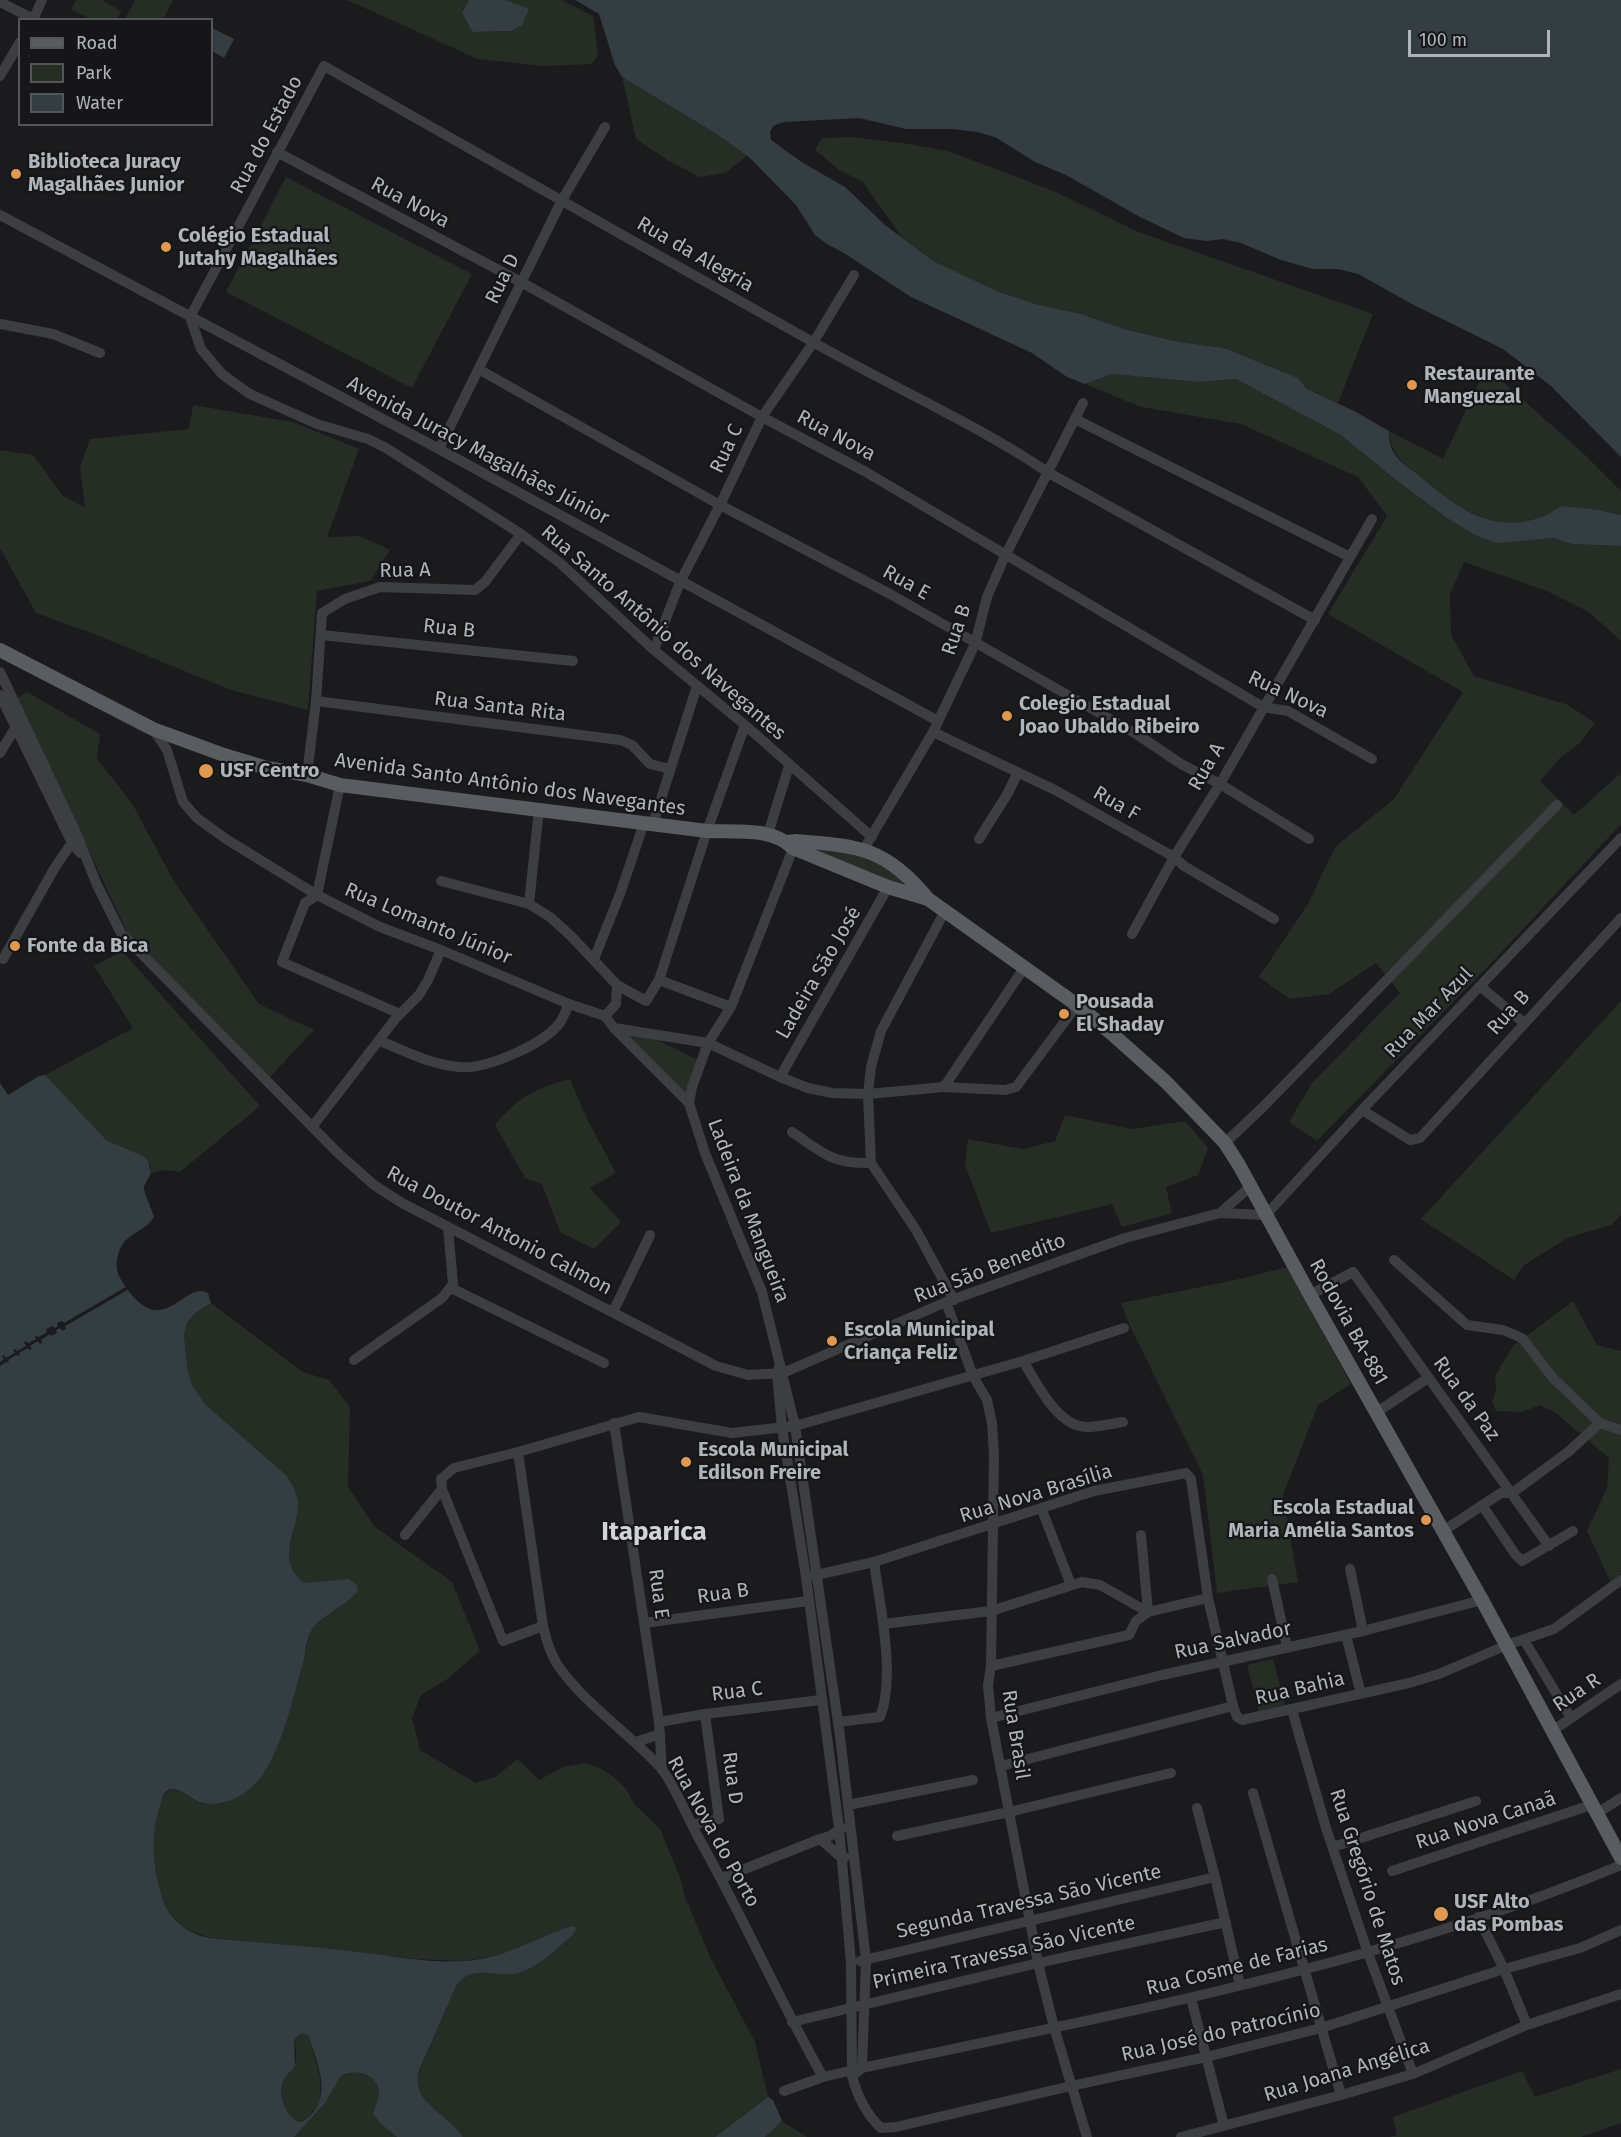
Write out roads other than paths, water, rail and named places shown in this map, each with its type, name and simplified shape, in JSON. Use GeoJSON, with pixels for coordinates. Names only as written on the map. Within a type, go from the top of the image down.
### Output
{"type":"FeatureCollection","features":[{"type":"Feature","properties":{"kind":"main road","name":"Avenida Santo Antônio dos Navegantes"},"geometry":{"type":"LineString","coordinates":[[0,650],[153,729],[267,768],[340,784],[707,831],[768,834],[888,887],[928,899]]}},
{"type":"Feature","properties":{"kind":"main road","name":"Avenida Santo Antônio dos Navegantes"},"geometry":{"type":"LineString","coordinates":[[792,844],[864,849]]}},
{"type":"Feature","properties":{"kind":"main road"},"geometry":{"type":"LineString","coordinates":[[864,849],[898,868],[928,899]]}},
{"type":"Feature","properties":{"kind":"main road","name":"Rodovia BA-881"},"geometry":{"type":"LineString","coordinates":[[928,899],[1077,1005],[1166,1082],[1225,1143],[1507,1645],[1621,1858]]}},
{"type":"Feature","properties":{"kind":"street"},"geometry":{"type":"LineString","coordinates":[[34,18],[42,0]]}},
{"type":"Feature","properties":{"kind":"street"},"geometry":{"type":"LineString","coordinates":[[0,2],[29,18]]}},
{"type":"Feature","properties":{"kind":"street"},"geometry":{"type":"LineString","coordinates":[[0,76],[18,45]]}},
{"type":"Feature","properties":{"kind":"street","name":"Rua do Estado"},"geometry":{"type":"LineString","coordinates":[[190,317],[324,66]]}},
{"type":"Feature","properties":{"kind":"street","name":"Rua da Alegria"},"geometry":{"type":"LineString","coordinates":[[324,66],[813,343],[959,418],[1017,451],[1049,473]]}},
{"type":"Feature","properties":{"kind":"street","name":"Rua D"},"geometry":{"type":"LineString","coordinates":[[439,449],[562,200],[605,127]]}},
{"type":"Feature","properties":{"kind":"street","name":"Rua Nova"},"geometry":{"type":"LineString","coordinates":[[278,152],[521,282],[762,417],[866,472],[1263,707],[1288,711],[1372,759]]}},
{"type":"Feature","properties":{"kind":"street","name":"Avenida Juracy Magalhães Júnior"},"geometry":{"type":"LineString","coordinates":[[0,215],[439,449],[935,726]]}},
{"type":"Feature","properties":{"kind":"street","name":"Rua C"},"geometry":{"type":"LineString","coordinates":[[654,650],[680,582],[762,417],[813,343],[854,275]]}},
{"type":"Feature","properties":{"kind":"street","name":"Rua Santo Antônio dos Navegantes"},"geometry":{"type":"LineString","coordinates":[[190,317],[201,349],[207,358],[237,386],[317,424],[368,438],[521,534],[560,563],[654,650],[745,725],[872,837]]}},
{"type":"Feature","properties":{"kind":"street"},"geometry":{"type":"LineString","coordinates":[[0,324],[52,334],[100,353]]}},
{"type":"Feature","properties":{"kind":"street","name":"Rua E"},"geometry":{"type":"LineString","coordinates":[[480,370],[720,505],[890,594],[1138,735],[1181,764],[1220,784],[1309,839]]}},
{"type":"Feature","properties":{"kind":"street","name":"Rua B"},"geometry":{"type":"LineString","coordinates":[[864,849],[935,726],[975,644],[987,597],[1005,556],[1077,420],[1083,403]]}},
{"type":"Feature","properties":{"kind":"street"},"geometry":{"type":"LineString","coordinates":[[1077,420],[1350,557]]}},
{"type":"Feature","properties":{"kind":"street"},"geometry":{"type":"LineString","coordinates":[[1049,473],[1315,620]]}},
{"type":"Feature","properties":{"kind":"street","name":"Rua A"},"geometry":{"type":"LineString","coordinates":[[1132,934],[1174,857],[1220,784],[1372,519]]}},
{"type":"Feature","properties":{"kind":"street","name":"Rua A"},"geometry":{"type":"LineString","coordinates":[[307,775],[316,701],[322,613],[345,599],[388,586],[469,590],[481,587],[521,534]]}},
{"type":"Feature","properties":{"kind":"street","name":"Rua B"},"geometry":{"type":"LineString","coordinates":[[321,635],[573,661]]}},
{"type":"Feature","properties":{"kind":"street","name":"Rua Doutor Antonio Calmon"},"geometry":{"type":"LineString","coordinates":[[0,672],[19,721],[121,933],[312,1126],[374,1185],[448,1228],[725,1370],[748,1375],[780,1371]]}},
{"type":"Feature","properties":{"kind":"street"},"geometry":{"type":"LineString","coordinates":[[594,959],[670,769],[697,686]]}},
{"type":"Feature","properties":{"kind":"street","name":"Rua Doutor Antonio Calmon"},"geometry":{"type":"LineString","coordinates":[[0,695],[19,721]]}},
{"type":"Feature","properties":{"kind":"street","name":"Rua Santa Rita"},"geometry":{"type":"LineString","coordinates":[[316,701],[620,740],[632,745],[650,764],[670,769]]}},
{"type":"Feature","properties":{"kind":"street"},"geometry":{"type":"LineString","coordinates":[[0,753],[19,721]]}},
{"type":"Feature","properties":{"kind":"street"},"geometry":{"type":"LineString","coordinates":[[441,881],[529,904],[557,923],[617,985],[646,1001],[659,980],[707,831],[745,725]]}},
{"type":"Feature","properties":{"kind":"street","name":"Rua F"},"geometry":{"type":"LineString","coordinates":[[935,726],[1174,857],[1184,866],[1274,919]]}},
{"type":"Feature","properties":{"kind":"street","name":"Rua Lomanto Júnior"},"geometry":{"type":"LineString","coordinates":[[153,729],[166,750],[183,802],[197,818],[226,839],[316,895],[380,927],[569,1004],[605,1016]]}},
{"type":"Feature","properties":{"kind":"street"},"geometry":{"type":"LineString","coordinates":[[768,834],[789,766]]}},
{"type":"Feature","properties":{"kind":"street"},"geometry":{"type":"LineString","coordinates":[[979,839],[1008,793],[1018,772]]}},
{"type":"Feature","properties":{"kind":"street"},"geometry":{"type":"LineString","coordinates":[[340,784],[316,895],[305,903],[282,962],[400,1014]]}},
{"type":"Feature","properties":{"kind":"street"},"geometry":{"type":"LineString","coordinates":[[1225,1143],[1263,1107],[1557,806]]}},
{"type":"Feature","properties":{"kind":"street"},"geometry":{"type":"LineString","coordinates":[[529,904],[539,809]]}},
{"type":"Feature","properties":{"kind":"street","name":"Rua Mar Azul"},"geometry":{"type":"LineString","coordinates":[[1266,1215],[1362,1110],[1621,838]]}},
{"type":"Feature","properties":{"kind":"street"},"geometry":{"type":"LineString","coordinates":[[3,958],[54,869],[75,839]]}},
{"type":"Feature","properties":{"kind":"street"},"geometry":{"type":"LineString","coordinates":[[689,1103],[692,1087],[708,1043],[731,1007],[792,844]]}},
{"type":"Feature","properties":{"kind":"street","name":"Ladeira São José"},"geometry":{"type":"LineString","coordinates":[[780,1077],[888,887]]}},
{"type":"Feature","properties":{"kind":"street"},"geometry":{"type":"LineString","coordinates":[[792,1132],[832,1159],[853,1164],[871,1164],[868,1094],[880,1030],[945,911]]}},
{"type":"Feature","properties":{"kind":"street","name":"Rua B"},"geometry":{"type":"LineString","coordinates":[[1362,1110],[1410,1140],[1417,1140],[1425,1134],[1621,918]]}},
{"type":"Feature","properties":{"kind":"street"},"geometry":{"type":"LineString","coordinates":[[312,1126],[400,1014],[419,995],[441,950]]}},
{"type":"Feature","properties":{"kind":"street"},"geometry":{"type":"LineString","coordinates":[[944,1087],[1024,968]]}},
{"type":"Feature","properties":{"kind":"street"},"geometry":{"type":"LineString","coordinates":[[659,980],[731,1007]]}},
{"type":"Feature","properties":{"kind":"street"},"geometry":{"type":"LineString","coordinates":[[617,985],[616,1004],[605,1016],[614,1028],[689,1103]]}},
{"type":"Feature","properties":{"kind":"street"},"geometry":{"type":"LineString","coordinates":[[1480,986],[1524,1023]]}},
{"type":"Feature","properties":{"kind":"street"},"geometry":{"type":"LineString","coordinates":[[380,1041],[429,1061],[459,1068],[478,1067],[540,1040],[559,1024],[569,1004]]}},
{"type":"Feature","properties":{"kind":"street"},"geometry":{"type":"LineString","coordinates":[[614,1028],[708,1043],[780,1077],[808,1088],[832,1093],[868,1094],[944,1087],[1005,1090],[1016,1087],[1077,1005]]}},
{"type":"Feature","properties":{"kind":"street","name":"Ladeira da Mangueira"},"geometry":{"type":"LineString","coordinates":[[689,1103],[705,1153],[762,1292],[780,1371]]}},
{"type":"Feature","properties":{"kind":"street","name":"Rua Brasil"},"geometry":{"type":"LineString","coordinates":[[871,1164],[916,1230],[950,1301],[974,1376],[987,1400],[992,1423],[994,1455],[991,1666],[988,1685],[991,1718],[1038,1963],[1054,2027],[1087,2137]]}},
{"type":"Feature","properties":{"kind":"street","name":"Rua São Benedito"},"geometry":{"type":"LineString","coordinates":[[1220,1213],[1250,1187]]}},
{"type":"Feature","properties":{"kind":"street","name":"Rua São Benedito"},"geometry":{"type":"LineString","coordinates":[[780,1371],[950,1301],[1125,1238],[1220,1213],[1266,1215]]}},
{"type":"Feature","properties":{"kind":"street"},"geometry":{"type":"LineString","coordinates":[[354,1360],[442,1298],[451,1288],[453,1272],[448,1228]]}},
{"type":"Feature","properties":{"kind":"street"},"geometry":{"type":"LineString","coordinates":[[613,1312],[650,1235]]}},
{"type":"Feature","properties":{"kind":"street"},"geometry":{"type":"LineString","coordinates":[[1394,1260],[1467,1325],[1503,1330],[1522,1338],[1553,1378],[1600,1423],[1621,1430]]}},
{"type":"Feature","properties":{"kind":"street","name":"Rua da Paz"},"geometry":{"type":"LineString","coordinates":[[1310,1295],[1353,1272],[1549,1546]]}},
{"type":"Feature","properties":{"kind":"street"},"geometry":{"type":"LineString","coordinates":[[451,1288],[604,1363]]}},
{"type":"Feature","properties":{"kind":"street"},"geometry":{"type":"LineString","coordinates":[[543,1626],[503,1641],[442,1489],[441,1479],[454,1468],[639,1417],[732,1432],[795,1426],[974,1376],[1125,1328]]}},
{"type":"Feature","properties":{"kind":"street"},"geometry":{"type":"LineString","coordinates":[[1023,1361],[1058,1414],[1087,1427],[1123,1422]]}},
{"type":"Feature","properties":{"kind":"street"},"geometry":{"type":"LineString","coordinates":[[780,1371],[795,1426],[811,1576],[808,1601],[827,1738],[845,1827],[856,2071]]}},
{"type":"Feature","properties":{"kind":"street"},"geometry":{"type":"LineString","coordinates":[[780,1371],[782,1428],[828,1654],[840,1736],[848,1805],[845,1827]]}},
{"type":"Feature","properties":{"kind":"street"},"geometry":{"type":"LineString","coordinates":[[1377,1412],[1428,1378]]}},
{"type":"Feature","properties":{"kind":"street","name":"Rua E"},"geometry":{"type":"LineString","coordinates":[[614,1423],[659,1722],[662,1770]]}},
{"type":"Feature","properties":{"kind":"street"},"geometry":{"type":"LineString","coordinates":[[1443,1531],[1502,1493],[1512,1493],[1568,1452],[1600,1423]]}},
{"type":"Feature","properties":{"kind":"street","name":"Rua Nova do Porto"},"geometry":{"type":"LineString","coordinates":[[518,1452],[543,1626],[549,1648],[565,1674],[662,1770],[722,1878],[792,2022],[824,2077]]}},
{"type":"Feature","properties":{"kind":"street","name":"Rua Nova Brasília"},"geometry":{"type":"LineString","coordinates":[[811,1576],[874,1563],[1042,1510],[1094,1491],[1186,1473],[1191,1479],[1208,1598],[1233,1706]]}},
{"type":"Feature","properties":{"kind":"street"},"geometry":{"type":"LineString","coordinates":[[405,1535],[442,1489]]}},
{"type":"Feature","properties":{"kind":"street"},"geometry":{"type":"LineString","coordinates":[[1482,1505],[1515,1554],[1523,1562],[1573,1531]]}},
{"type":"Feature","properties":{"kind":"street"},"geometry":{"type":"LineString","coordinates":[[1042,1510],[1071,1585]]}},
{"type":"Feature","properties":{"kind":"street"},"geometry":{"type":"LineString","coordinates":[[1141,1535],[1148,1611]]}},
{"type":"Feature","properties":{"kind":"street"},"geometry":{"type":"LineString","coordinates":[[838,1722],[880,1717],[885,1703],[883,1624],[874,1563]]}},
{"type":"Feature","properties":{"kind":"street"},"geometry":{"type":"LineString","coordinates":[[1350,1569],[1363,1631]]}},
{"type":"Feature","properties":{"kind":"street"},"geometry":{"type":"LineString","coordinates":[[1272,1579],[1287,1647]]}},
{"type":"Feature","properties":{"kind":"street","name":"Rua Bahia"},"geometry":{"type":"LineString","coordinates":[[1001,1766],[1233,1706],[1237,1717],[1242,1720],[1425,1679],[1507,1645],[1554,1629],[1621,1580]]}},
{"type":"Feature","properties":{"kind":"street"},"geometry":{"type":"LineString","coordinates":[[883,1624],[991,1611],[1082,1582],[1100,1585],[1148,1611]]}},
{"type":"Feature","properties":{"kind":"street"},"geometry":{"type":"LineString","coordinates":[[991,1666],[1130,1635],[1136,1621],[1148,1611],[1208,1598]]}},
{"type":"Feature","properties":{"kind":"street","name":"Rua Salvador"},"geometry":{"type":"LineString","coordinates":[[991,1718],[1222,1661],[1363,1631],[1482,1600]]}},
{"type":"Feature","properties":{"kind":"street","name":"Rua B"},"geometry":{"type":"LineString","coordinates":[[644,1623],[808,1601]]}},
{"type":"Feature","properties":{"kind":"street"},"geometry":{"type":"LineString","coordinates":[[1346,1635],[1361,1694]]}},
{"type":"Feature","properties":{"kind":"street"},"geometry":{"type":"LineString","coordinates":[[1524,1640],[1570,1718]]}},
{"type":"Feature","properties":{"kind":"street"},"geometry":{"type":"LineString","coordinates":[[816,1656],[828,1654]]}},
{"type":"Feature","properties":{"kind":"street","name":"Rua R"},"geometry":{"type":"LineString","coordinates":[[1552,1731],[1621,1684]]}},
{"type":"Feature","properties":{"kind":"street","name":"Rua C"},"geometry":{"type":"LineString","coordinates":[[659,1722],[821,1700]]}},
{"type":"Feature","properties":{"kind":"street","name":"Rua Gregório de Matos"},"geometry":{"type":"LineString","coordinates":[[1292,1710],[1368,1953],[1413,2074]]}},
{"type":"Feature","properties":{"kind":"street","name":"Rua D"},"geometry":{"type":"LineString","coordinates":[[692,1826],[719,1819],[705,1714]]}},
{"type":"Feature","properties":{"kind":"street"},"geometry":{"type":"LineString","coordinates":[[636,1742],[660,1734]]}},
{"type":"Feature","properties":{"kind":"street"},"geometry":{"type":"LineString","coordinates":[[827,1738],[840,1736]]}},
{"type":"Feature","properties":{"kind":"street"},"geometry":{"type":"LineString","coordinates":[[897,1836],[1171,1773]]}},
{"type":"Feature","properties":{"kind":"street"},"geometry":{"type":"LineString","coordinates":[[848,1805],[973,1780]]}},
{"type":"Feature","properties":{"kind":"street"},"geometry":{"type":"LineString","coordinates":[[1253,1793],[1341,2096]]}},
{"type":"Feature","properties":{"kind":"street"},"geometry":{"type":"LineString","coordinates":[[1594,1810],[1621,1798]]}},
{"type":"Feature","properties":{"kind":"street"},"geometry":{"type":"LineString","coordinates":[[1333,1847],[1476,1801]]}},
{"type":"Feature","properties":{"kind":"street"},"geometry":{"type":"LineString","coordinates":[[1197,1808],[1240,1985]]}},
{"type":"Feature","properties":{"kind":"street","name":"Rua Nova Canaã"},"geometry":{"type":"LineString","coordinates":[[1392,1871],[1594,1810]]}},
{"type":"Feature","properties":{"kind":"street"},"geometry":{"type":"LineString","coordinates":[[722,1878],[830,1836],[845,1827]]}},
{"type":"Feature","properties":{"kind":"street"},"geometry":{"type":"LineString","coordinates":[[820,1839],[848,1857],[866,1960],[865,2003],[856,2071]]}},
{"type":"Feature","properties":{"kind":"street","name":"Rua Cosme de Farias"},"geometry":{"type":"LineString","coordinates":[[784,2091],[824,2077],[1191,1998],[1368,1953],[1550,1894],[1621,1865]]}},
{"type":"Feature","properties":{"kind":"street","name":"Segunda Travessa São Vicente"},"geometry":{"type":"LineString","coordinates":[[851,1963],[1029,1919],[1215,1877]]}},
{"type":"Feature","properties":{"kind":"street"},"geometry":{"type":"LineString","coordinates":[[1478,1917],[1504,1969],[1527,2025]]}},
{"type":"Feature","properties":{"kind":"street","name":"Primeira Travessa São Vicente"},"geometry":{"type":"LineString","coordinates":[[792,2022],[1038,1963],[1226,1922]]}},
{"type":"Feature","properties":{"kind":"street","name":"Rua José do Patrocínio"},"geometry":{"type":"LineString","coordinates":[[856,2071],[855,2088],[872,2120],[881,2128],[896,2127],[1206,2057],[1321,2028],[1504,1969],[1580,1948],[1621,1930]]}},
{"type":"Feature","properties":{"kind":"street","name":"Rua Joana Angélica"},"geometry":{"type":"LineString","coordinates":[[1181,2137],[1341,2096],[1413,2074],[1527,2025],[1621,1994]]}},
{"type":"Feature","properties":{"kind":"street"},"geometry":{"type":"LineString","coordinates":[[1191,1998],[1224,2126]]}},
{"type":"Feature","properties":{"kind":"water"},"geometry":{"type":"Polygon","coordinates":[[[469,0],[505,0],[529,9],[522,25],[511,31],[473,32],[462,13],[469,0]]]}},
{"type":"Feature","properties":{"kind":"water"},"geometry":{"type":"Polygon","coordinates":[[[575,0],[1621,0],[1621,457],[1551,386],[1503,349],[1412,304],[1358,274],[1338,269],[1313,269],[1281,260],[1241,243],[1223,239],[1207,241],[1184,238],[1140,217],[1066,175],[1035,162],[995,137],[977,132],[951,129],[906,129],[859,118],[784,122],[773,126],[770,132],[771,140],[803,163],[845,187],[885,225],[933,261],[999,292],[1039,305],[1081,314],[1124,329],[1179,342],[1224,348],[1298,378],[1307,389],[1354,411],[1389,431],[1391,448],[1399,460],[1446,497],[1477,516],[1500,522],[1516,523],[1532,520],[1561,506],[1599,510],[1621,515],[1621,546],[1573,544],[1552,538],[1497,543],[1475,535],[1447,518],[1341,435],[1236,379],[1199,382],[1112,374],[1085,384],[1067,377],[1032,353],[911,297],[815,235],[796,205],[750,158],[715,133],[622,77],[615,65],[599,14],[575,0]]]}},
{"type":"Feature","properties":{"kind":"water"},"geometry":{"type":"Polygon","coordinates":[[[213,28],[234,39],[224,58],[213,52],[213,28]]]}},
{"type":"Feature","properties":{"kind":"water"},"geometry":{"type":"Polygon","coordinates":[[[45,1075],[106,1140],[143,1156],[148,1161],[151,1173],[144,1190],[154,1217],[147,1225],[128,1238],[121,1247],[117,1263],[120,1278],[135,1298],[148,1308],[159,1310],[170,1307],[198,1291],[208,1293],[211,1303],[195,1313],[187,1323],[184,1335],[188,1372],[193,1387],[206,1405],[286,1475],[292,1486],[298,1505],[289,1556],[295,1575],[304,1583],[349,1579],[357,1585],[358,1591],[313,1628],[282,1735],[263,1774],[251,1788],[234,1799],[216,1804],[197,1801],[175,1789],[165,1793],[154,1830],[155,1867],[164,1903],[169,1913],[186,1929],[207,1937],[438,1961],[491,1957],[562,1929],[575,1927],[573,1935],[548,1957],[526,1970],[510,1974],[471,1974],[457,1984],[418,2073],[418,2084],[426,2101],[463,2137],[397,2137],[373,2114],[379,2094],[374,2080],[364,2074],[352,2073],[341,2076],[325,2103],[294,2137],[0,2137],[0,1083],[8,1095],[39,1076],[45,1075]],[[302,2033],[294,2040],[295,2066],[285,2078],[281,2090],[286,2109],[299,2122],[306,2120],[314,2111],[321,2094],[318,2064],[309,2036],[302,2033]]]}},
{"type":"Feature","properties":{"kind":"water"},"geometry":{"type":"Polygon","coordinates":[[[768,2097],[773,2100],[782,2121],[765,2137],[715,2137],[768,2097]]]}},
{"type":"Feature","properties":{"kind":"place","name":"Biblioteca Juracy Magalhães Junior"},"geometry":{"type":"Point","coordinates":[16,174]}},
{"type":"Feature","properties":{"kind":"place","name":"Colégio Estadual Jutahy Magalhães"},"geometry":{"type":"Point","coordinates":[166,247]}},
{"type":"Feature","properties":{"kind":"place","name":"Restaurante Manguezal"},"geometry":{"type":"Point","coordinates":[1412,385]}},
{"type":"Feature","properties":{"kind":"place","name":"Colegio Estadual Joao Ubaldo Ribeiro"},"geometry":{"type":"Point","coordinates":[1007,716]}},
{"type":"Feature","properties":{"kind":"place","name":"USF Centro"},"geometry":{"type":"Point","coordinates":[206,771]}},
{"type":"Feature","properties":{"kind":"place","name":"Fonte da Bica"},"geometry":{"type":"Point","coordinates":[15,946]}},
{"type":"Feature","properties":{"kind":"place","name":"Pousada El Shaday"},"geometry":{"type":"Point","coordinates":[1064,1014]}},
{"type":"Feature","properties":{"kind":"place","name":"Escola Municipal Criança Feliz"},"geometry":{"type":"Point","coordinates":[832,1341]}},
{"type":"Feature","properties":{"kind":"place","name":"Escola Municipal Edilson Freire"},"geometry":{"type":"Point","coordinates":[686,1462]}},
{"type":"Feature","properties":{"kind":"place","name":"Escola Estadual Maria Amélia Santos"},"geometry":{"type":"Point","coordinates":[1426,1520]}},
{"type":"Feature","properties":{"kind":"place","name":"USF Alto das Pombas"},"geometry":{"type":"Point","coordinates":[1441,1914]}},
{"type":"Feature","properties":{"kind":"district","name":"Itaparica"},"geometry":{"type":"Point","coordinates":[654,1533]}}]}
